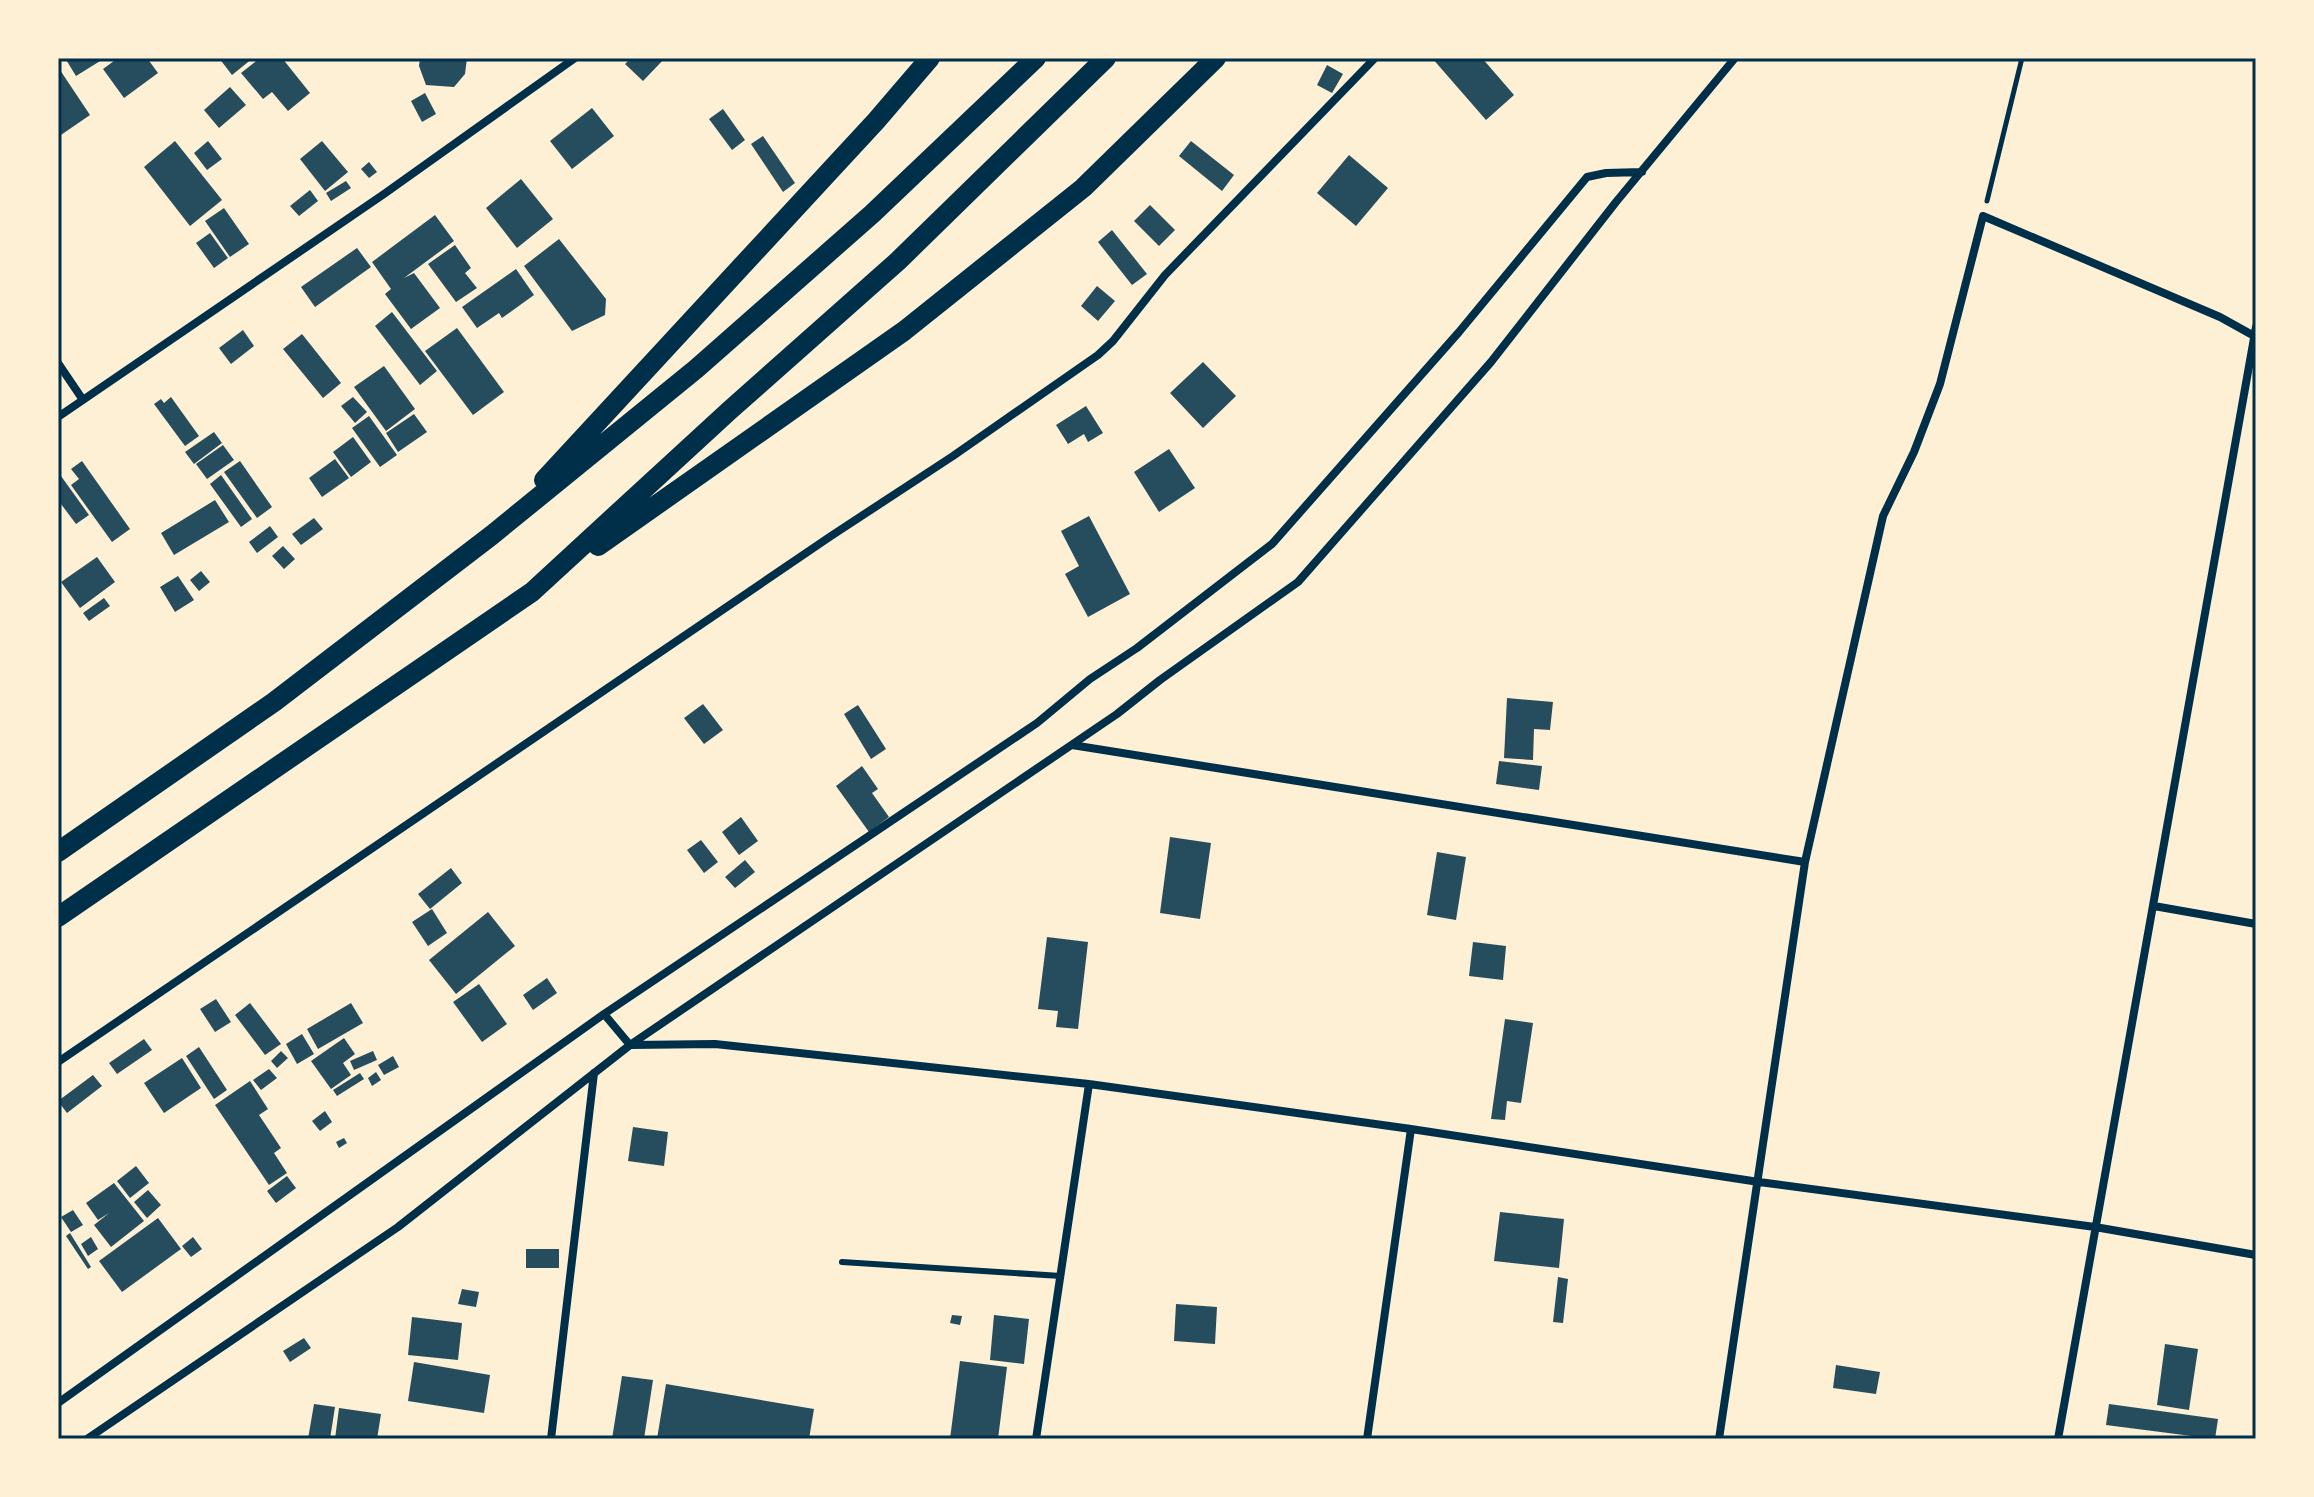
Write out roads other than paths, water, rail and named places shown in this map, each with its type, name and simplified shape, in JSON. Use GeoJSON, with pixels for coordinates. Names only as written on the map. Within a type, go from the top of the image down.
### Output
{"type":"FeatureCollection","features":[{"type":"Feature","properties":{"kind":"main road"},"geometry":{"type":"LineString","coordinates":[[492,535],[930,58]]}},
{"type":"Feature","properties":{"kind":"main road"},"geometry":{"type":"LineString","coordinates":[[58,852],[274,702],[492,535],[708,359],[872,214],[1036,58]]}},
{"type":"Feature","properties":{"kind":"main road"},"geometry":{"type":"LineString","coordinates":[[532,592],[898,261],[1106,58]]}},
{"type":"Feature","properties":{"kind":"main road"},"geometry":{"type":"LineString","coordinates":[[58,917],[532,592],[904,331],[1083,188],[1216,58]]}},
{"type":"Feature","properties":{"kind":"street"},"geometry":{"type":"LineString","coordinates":[[58,417],[384,194],[575,58]]}},
{"type":"Feature","properties":{"kind":"street"},"geometry":{"type":"LineString","coordinates":[[58,1062],[1098,355],[1113,341],[1165,275],[1375,58]]}},
{"type":"Feature","properties":{"kind":"street"},"geometry":{"type":"LineString","coordinates":[[87,1439],[398,1227],[630,1045],[1071,745],[1298,582],[1491,362],[1735,58]]}},
{"type":"Feature","properties":{"kind":"street"},"geometry":{"type":"LineString","coordinates":[[58,1403],[604,1014],[1037,723],[1090,679],[1137,648],[1272,544],[1459,332],[1587,177],[1642,172]]}},
{"type":"Feature","properties":{"kind":"street"},"geometry":{"type":"LineString","coordinates":[[1719,1439],[1805,862],[1883,516],[1914,452],[1940,384],[1983,216],[2256,334],[2058,1439]]}},
{"type":"Feature","properties":{"kind":"street"},"geometry":{"type":"LineString","coordinates":[[58,363],[83,400]]}},
{"type":"Feature","properties":{"kind":"street"},"geometry":{"type":"LineString","coordinates":[[1071,745],[1805,862]]}},
{"type":"Feature","properties":{"kind":"street"},"geometry":{"type":"LineString","coordinates":[[2154,906],[2256,924]]}},
{"type":"Feature","properties":{"kind":"street"},"geometry":{"type":"LineString","coordinates":[[604,1014],[630,1045]]}},
{"type":"Feature","properties":{"kind":"street"},"geometry":{"type":"LineString","coordinates":[[630,1045],[715,1044],[1089,1084],[1759,1182],[2095,1227],[2256,1255]]}},
{"type":"Feature","properties":{"kind":"street"},"geometry":{"type":"LineString","coordinates":[[551,1439],[594,1073]]}},
{"type":"Feature","properties":{"kind":"street"},"geometry":{"type":"LineString","coordinates":[[1036,1439],[1089,1084]]}},
{"type":"Feature","properties":{"kind":"street"},"geometry":{"type":"LineString","coordinates":[[1367,1439],[1411,1129]]}},
{"type":"Feature","properties":{"kind":"lane"},"geometry":{"type":"LineString","coordinates":[[842,1262],[1061,1276]]}}]}
